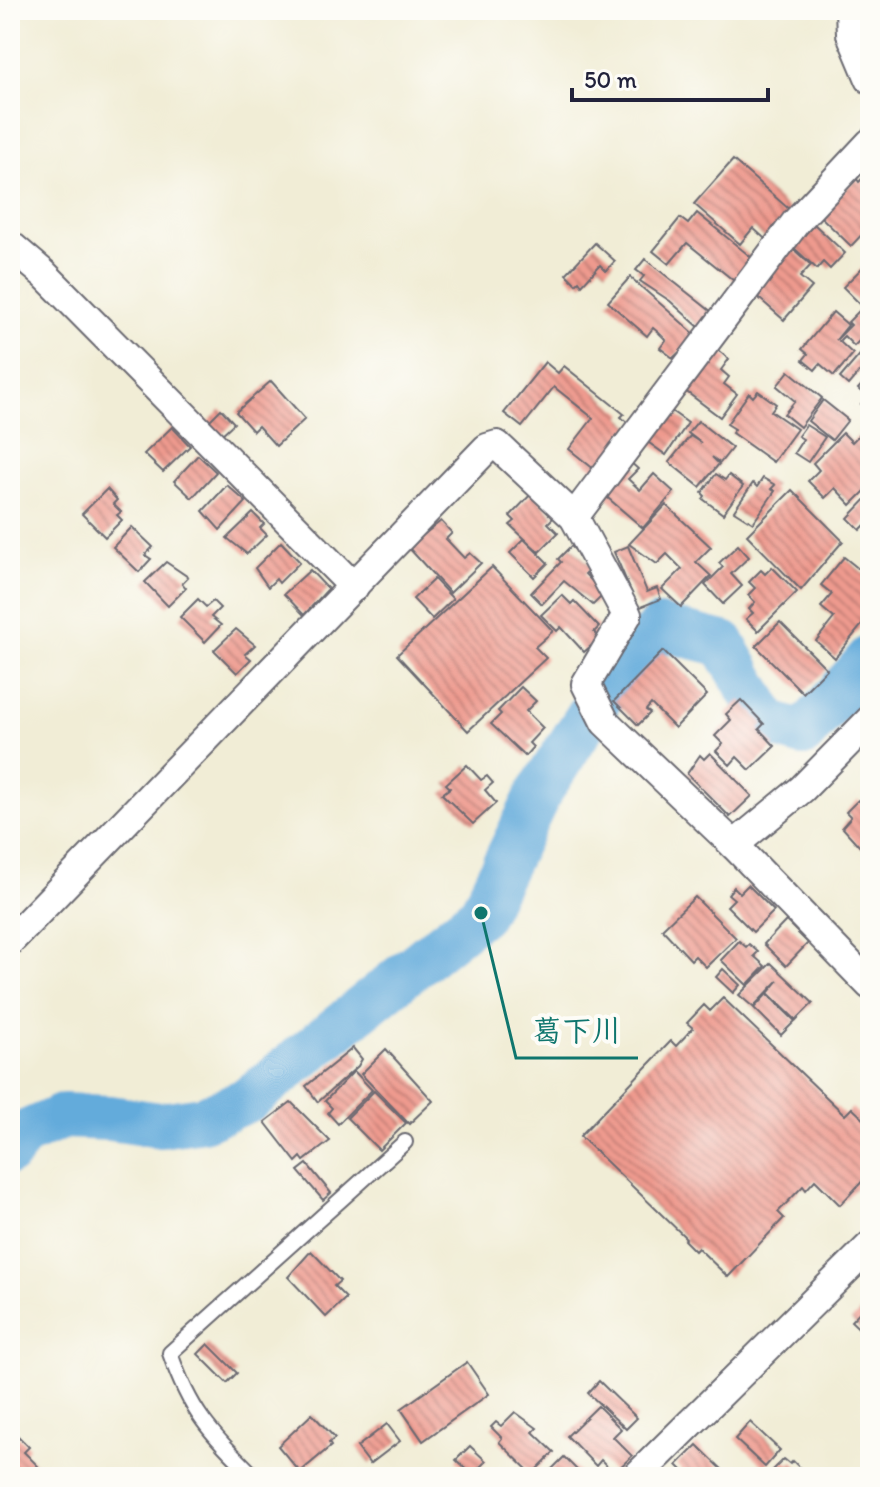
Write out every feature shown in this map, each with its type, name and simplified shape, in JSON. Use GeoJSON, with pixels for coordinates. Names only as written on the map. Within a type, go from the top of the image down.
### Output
{"type":"FeatureCollection","features":[{"type":"Feature","properties":{"kind":"street"},"geometry":{"type":"LineString","coordinates":[[850,10],[851,34],[870,79]]}},
{"type":"Feature","properties":{"kind":"street"},"geometry":{"type":"LineString","coordinates":[[574,517],[796,222],[870,143]]}},
{"type":"Feature","properties":{"kind":"street"},"geometry":{"type":"LineString","coordinates":[[10,245],[44,274],[354,587]]}},
{"type":"Feature","properties":{"kind":"street"},"geometry":{"type":"LineString","coordinates":[[10,941],[487,448],[497,445],[574,517],[627,615],[586,684],[605,722],[734,845],[870,985]]}},
{"type":"Feature","properties":{"kind":"street"},"geometry":{"type":"LineString","coordinates":[[734,845],[802,789],[870,720]]}},
{"type":"Feature","properties":{"kind":"street"},"geometry":{"type":"LineString","coordinates":[[636,1477],[870,1246]]}},
{"type":"Feature","properties":{"kind":"lane"},"geometry":{"type":"LineString","coordinates":[[255,1477],[201,1420],[184,1395],[170,1353],[405,1142]]}},
{"type":"Feature","properties":{"kind":"building"},"geometry":{"type":"Polygon","coordinates":[[[733,160],[798,217],[773,246],[753,228],[740,244],[694,204],[733,160]]]}},
{"type":"Feature","properties":{"kind":"building"},"geometry":{"type":"Polygon","coordinates":[[[856,178],[859,182],[863,178],[870,185],[867,199],[870,226],[851,246],[820,216],[856,178]]]}},
{"type":"Feature","properties":{"kind":"building"},"geometry":{"type":"Polygon","coordinates":[[[697,213],[757,262],[738,284],[687,243],[669,264],[653,251],[680,218],[688,224],[697,213]]]}},
{"type":"Feature","properties":{"kind":"building"},"geometry":{"type":"Polygon","coordinates":[[[814,224],[845,253],[830,269],[823,262],[817,269],[793,247],[814,224]]]}},
{"type":"Feature","properties":{"kind":"building"},"geometry":{"type":"Polygon","coordinates":[[[595,243],[615,261],[606,271],[600,265],[582,285],[579,281],[576,284],[566,274],[595,243]]]}},
{"type":"Feature","properties":{"kind":"building"},"geometry":{"type":"Polygon","coordinates":[[[792,248],[811,265],[800,277],[812,287],[784,320],[753,293],[792,248]]]}},
{"type":"Feature","properties":{"kind":"building"},"geometry":{"type":"Polygon","coordinates":[[[645,259],[713,313],[700,328],[670,301],[640,281],[644,276],[636,270],[645,259]]]}},
{"type":"Feature","properties":{"kind":"building"},"geometry":{"type":"Polygon","coordinates":[[[865,265],[870,270],[870,330],[854,346],[844,336],[839,341],[853,354],[834,376],[820,364],[815,370],[803,360],[808,354],[802,349],[833,312],[848,325],[836,340],[851,325],[848,322],[863,307],[843,287],[865,265]]]}},
{"type":"Feature","properties":{"kind":"building"},"geometry":{"type":"Polygon","coordinates":[[[630,277],[697,336],[673,358],[660,348],[666,340],[659,333],[653,328],[647,336],[608,302],[630,277]]]}},
{"type":"Feature","properties":{"kind":"building"},"geometry":{"type":"Polygon","coordinates":[[[870,343],[870,366],[864,374],[860,371],[848,385],[840,378],[870,343]]]}},
{"type":"Feature","properties":{"kind":"building"},"geometry":{"type":"Polygon","coordinates":[[[715,348],[729,359],[721,370],[729,377],[724,384],[737,394],[720,417],[684,390],[715,348]]]}},
{"type":"Feature","properties":{"kind":"building"},"geometry":{"type":"Polygon","coordinates":[[[545,362],[558,373],[564,366],[624,414],[621,417],[635,429],[595,470],[569,449],[593,418],[554,387],[522,427],[504,413],[545,362]]]}},
{"type":"Feature","properties":{"kind":"building"},"geometry":{"type":"Polygon","coordinates":[[[789,371],[822,398],[800,427],[784,414],[795,401],[777,386],[789,371]]]}},
{"type":"Feature","properties":{"kind":"building"},"geometry":{"type":"Polygon","coordinates":[[[870,376],[870,412],[861,404],[867,397],[858,389],[870,376]]]}},
{"type":"Feature","properties":{"kind":"building"},"geometry":{"type":"Polygon","coordinates":[[[271,381],[305,419],[276,446],[258,426],[253,431],[236,412],[271,381]]]}},
{"type":"Feature","properties":{"kind":"building"},"geometry":{"type":"Polygon","coordinates":[[[758,391],[776,404],[771,411],[797,429],[773,462],[732,433],[735,429],[727,424],[749,393],[753,397],[758,391]]]}},
{"type":"Feature","properties":{"kind":"building"},"geometry":{"type":"Polygon","coordinates":[[[823,400],[848,420],[832,440],[808,421],[823,400]]]}},
{"type":"Feature","properties":{"kind":"building"},"geometry":{"type":"Polygon","coordinates":[[[667,408],[688,423],[666,455],[645,440],[667,408]]]}},
{"type":"Feature","properties":{"kind":"building"},"geometry":{"type":"Polygon","coordinates":[[[221,409],[234,423],[219,437],[207,423],[221,409]]]}},
{"type":"Feature","properties":{"kind":"building"},"geometry":{"type":"Polygon","coordinates":[[[698,421],[732,448],[720,463],[712,457],[719,464],[700,487],[669,462],[690,436],[701,443],[688,433],[698,421]]]}},
{"type":"Feature","properties":{"kind":"building"},"geometry":{"type":"Polygon","coordinates":[[[806,425],[825,437],[808,462],[794,453],[803,439],[798,436],[806,425]]]}},
{"type":"Feature","properties":{"kind":"building"},"geometry":{"type":"Polygon","coordinates":[[[172,427],[190,446],[163,472],[144,454],[172,427]]]}},
{"type":"Feature","properties":{"kind":"building"},"geometry":{"type":"Polygon","coordinates":[[[843,433],[852,442],[858,436],[870,448],[870,486],[851,505],[835,488],[825,498],[808,481],[819,470],[813,463],[843,433]]]}},
{"type":"Feature","properties":{"kind":"building"},"geometry":{"type":"Polygon","coordinates":[[[198,455],[216,472],[192,498],[174,481],[198,455]]]}},
{"type":"Feature","properties":{"kind":"building"},"geometry":{"type":"Polygon","coordinates":[[[629,461],[638,469],[628,479],[640,490],[654,474],[674,492],[643,528],[602,493],[629,461]]]}},
{"type":"Feature","properties":{"kind":"building"},"geometry":{"type":"Polygon","coordinates":[[[716,474],[725,480],[729,475],[743,486],[723,514],[703,499],[705,496],[702,493],[716,474]]]}},
{"type":"Feature","properties":{"kind":"building"},"geometry":{"type":"Polygon","coordinates":[[[763,478],[775,485],[771,489],[775,491],[753,523],[734,511],[753,483],[757,487],[763,478]]]}},
{"type":"Feature","properties":{"kind":"building"},"geometry":{"type":"Polygon","coordinates":[[[227,485],[246,502],[220,530],[203,511],[227,485]]]}},
{"type":"Feature","properties":{"kind":"building"},"geometry":{"type":"Polygon","coordinates":[[[107,489],[117,500],[113,504],[121,512],[117,515],[122,520],[105,537],[82,514],[107,489]]]}},
{"type":"Feature","properties":{"kind":"building"},"geometry":{"type":"Polygon","coordinates":[[[792,490],[843,541],[801,590],[747,535],[792,490]]]}},
{"type":"Feature","properties":{"kind":"building"},"geometry":{"type":"Polygon","coordinates":[[[534,491],[554,517],[548,523],[558,533],[539,552],[510,525],[515,521],[510,516],[534,491]]]}},
{"type":"Feature","properties":{"kind":"building"},"geometry":{"type":"Polygon","coordinates":[[[870,495],[870,520],[860,530],[848,518],[870,495]]]}},
{"type":"Feature","properties":{"kind":"building"},"geometry":{"type":"Polygon","coordinates":[[[666,505],[711,547],[696,562],[711,576],[681,607],[662,589],[682,569],[667,554],[657,564],[629,544],[666,505]]]}},
{"type":"Feature","properties":{"kind":"building"},"geometry":{"type":"Polygon","coordinates":[[[253,513],[264,524],[260,528],[267,535],[247,554],[227,538],[253,513]]]}},
{"type":"Feature","properties":{"kind":"building"},"geometry":{"type":"Polygon","coordinates":[[[441,521],[452,533],[446,539],[464,558],[470,553],[481,563],[450,593],[408,547],[441,521]]]}},
{"type":"Feature","properties":{"kind":"building"},"geometry":{"type":"Polygon","coordinates":[[[132,527],[153,547],[145,555],[151,559],[139,572],[113,547],[132,527]]]}},
{"type":"Feature","properties":{"kind":"building"},"geometry":{"type":"Polygon","coordinates":[[[524,539],[548,563],[534,577],[510,553],[524,539]]]}},
{"type":"Feature","properties":{"kind":"building"},"geometry":{"type":"Polygon","coordinates":[[[281,542],[300,562],[279,583],[276,579],[268,587],[255,568],[281,542]]]}},
{"type":"Feature","properties":{"kind":"building"},"geometry":{"type":"Polygon","coordinates":[[[738,545],[749,557],[731,574],[742,586],[723,604],[705,585],[723,567],[719,563],[738,545]]]}},
{"type":"Feature","properties":{"kind":"building"},"geometry":{"type":"Polygon","coordinates":[[[571,546],[592,567],[585,574],[604,594],[593,605],[564,581],[542,604],[531,593],[561,562],[558,559],[571,546]]]}},
{"type":"Feature","properties":{"kind":"building"},"geometry":{"type":"Polygon","coordinates":[[[628,546],[647,592],[657,588],[661,599],[638,608],[614,552],[628,546]]]}},
{"type":"Feature","properties":{"kind":"building"},"geometry":{"type":"Polygon","coordinates":[[[844,557],[870,578],[870,615],[835,658],[816,641],[834,618],[821,607],[832,594],[821,585],[844,557]]]}},
{"type":"Feature","properties":{"kind":"building"},"geometry":{"type":"Polygon","coordinates":[[[166,562],[188,577],[182,583],[186,588],[168,606],[145,582],[166,562]]]}},
{"type":"Feature","properties":{"kind":"building"},"geometry":{"type":"Polygon","coordinates":[[[492,567],[553,631],[535,647],[546,658],[468,731],[397,655],[492,567]]]}},
{"type":"Feature","properties":{"kind":"building"},"geometry":{"type":"Polygon","coordinates":[[[772,567],[797,592],[758,631],[746,619],[753,613],[749,609],[755,602],[748,595],[755,588],[749,582],[761,570],[765,574],[772,567]]]}},
{"type":"Feature","properties":{"kind":"building"},"geometry":{"type":"Polygon","coordinates":[[[310,570],[328,589],[304,615],[284,594],[310,570]]]}},
{"type":"Feature","properties":{"kind":"building"},"geometry":{"type":"Polygon","coordinates":[[[434,579],[453,599],[432,619],[413,599],[434,579]]]}},
{"type":"Feature","properties":{"kind":"building"},"geometry":{"type":"Polygon","coordinates":[[[562,595],[571,604],[574,601],[599,627],[594,632],[600,638],[584,652],[561,627],[557,631],[541,615],[562,595]]]}},
{"type":"Feature","properties":{"kind":"building"},"geometry":{"type":"Polygon","coordinates":[[[198,599],[206,607],[213,601],[220,608],[211,617],[221,625],[205,642],[180,617],[198,599]]]}},
{"type":"Feature","properties":{"kind":"building"},"geometry":{"type":"Polygon","coordinates":[[[780,622],[827,669],[803,693],[756,646],[780,622]]]}},
{"type":"Feature","properties":{"kind":"building"},"geometry":{"type":"Polygon","coordinates":[[[236,629],[255,645],[245,654],[251,659],[237,673],[214,650],[236,629]]]}},
{"type":"Feature","properties":{"kind":"building"},"geometry":{"type":"Polygon","coordinates":[[[663,651],[707,695],[675,728],[651,704],[646,710],[650,713],[638,725],[614,701],[663,651]]]}},
{"type":"Feature","properties":{"kind":"building"},"geometry":{"type":"Polygon","coordinates":[[[521,687],[536,701],[526,711],[543,728],[529,743],[533,747],[525,756],[491,724],[501,714],[498,711],[521,687]]]}},
{"type":"Feature","properties":{"kind":"building"},"geometry":{"type":"Polygon","coordinates":[[[741,700],[764,724],[759,729],[775,746],[750,770],[737,757],[730,765],[716,751],[723,744],[715,736],[731,720],[726,714],[741,700]]]}},
{"type":"Feature","properties":{"kind":"building"},"geometry":{"type":"Polygon","coordinates":[[[710,753],[752,796],[730,817],[687,774],[700,755],[704,759],[710,753]]]}},
{"type":"Feature","properties":{"kind":"building"},"geometry":{"type":"Polygon","coordinates":[[[467,765],[481,780],[487,776],[493,783],[485,790],[496,803],[473,824],[442,794],[450,788],[446,784],[467,765]]]}},
{"type":"Feature","properties":{"kind":"building"},"geometry":{"type":"Polygon","coordinates":[[[858,800],[867,808],[870,805],[870,846],[867,843],[861,848],[842,827],[851,817],[846,812],[858,800]]]}},
{"type":"Feature","properties":{"kind":"building"},"geometry":{"type":"Polygon","coordinates":[[[748,885],[774,911],[753,932],[727,906],[734,899],[728,894],[734,887],[740,893],[748,885]]]}},
{"type":"Feature","properties":{"kind":"building"},"geometry":{"type":"Polygon","coordinates":[[[695,897],[736,938],[706,967],[695,956],[691,960],[662,929],[695,897]]]}},
{"type":"Feature","properties":{"kind":"building"},"geometry":{"type":"Polygon","coordinates":[[[786,921],[808,943],[786,966],[764,944],[786,921]]]}},
{"type":"Feature","properties":{"kind":"building"},"geometry":{"type":"Polygon","coordinates":[[[739,941],[746,947],[749,944],[758,952],[754,956],[765,966],[747,985],[721,960],[739,941]]]}},
{"type":"Feature","properties":{"kind":"building"},"geometry":{"type":"Polygon","coordinates":[[[771,963],[813,1003],[796,1020],[768,993],[778,981],[753,1007],[739,995],[771,963]]]}},
{"type":"Feature","properties":{"kind":"building"},"geometry":{"type":"Polygon","coordinates":[[[723,969],[740,985],[733,993],[716,977],[723,969]]]}},
{"type":"Feature","properties":{"kind":"building"},"geometry":{"type":"Polygon","coordinates":[[[767,994],[795,1021],[781,1035],[754,1008],[767,994]]]}},
{"type":"Feature","properties":{"kind":"building"},"geometry":{"type":"Polygon","coordinates":[[[723,998],[845,1115],[852,1108],[870,1125],[870,1173],[840,1205],[815,1180],[806,1190],[803,1186],[778,1212],[784,1218],[728,1277],[698,1248],[695,1251],[684,1240],[686,1238],[580,1136],[671,1041],[676,1046],[693,1028],[687,1023],[704,1005],[710,1011],[723,998]]]}},
{"type":"Feature","properties":{"kind":"building"},"geometry":{"type":"Polygon","coordinates":[[[353,1048],[362,1059],[358,1066],[318,1102],[306,1086],[353,1048]]]}},
{"type":"Feature","properties":{"kind":"building"},"geometry":{"type":"Polygon","coordinates":[[[386,1049],[433,1101],[409,1124],[361,1074],[386,1049]]]}},
{"type":"Feature","properties":{"kind":"building"},"geometry":{"type":"Polygon","coordinates":[[[354,1071],[372,1090],[338,1124],[328,1113],[332,1108],[325,1101],[354,1071]]]}},
{"type":"Feature","properties":{"kind":"building"},"geometry":{"type":"Polygon","coordinates":[[[374,1091],[406,1123],[379,1150],[347,1118],[374,1091]]]}},
{"type":"Feature","properties":{"kind":"building"},"geometry":{"type":"Polygon","coordinates":[[[291,1102],[330,1141],[304,1161],[301,1157],[296,1162],[265,1122],[291,1102]]]}},
{"type":"Feature","properties":{"kind":"building"},"geometry":{"type":"Polygon","coordinates":[[[307,1164],[331,1193],[323,1200],[298,1171],[307,1164]]]}},
{"type":"Feature","properties":{"kind":"building"},"geometry":{"type":"Polygon","coordinates":[[[311,1251],[340,1281],[334,1286],[346,1298],[326,1317],[288,1277],[311,1251]]]}},
{"type":"Feature","properties":{"kind":"building"},"geometry":{"type":"Polygon","coordinates":[[[870,1301],[870,1339],[851,1321],[870,1301]]]}},
{"type":"Feature","properties":{"kind":"building"},"geometry":{"type":"Polygon","coordinates":[[[208,1344],[237,1373],[227,1383],[198,1354],[208,1344]]]}},
{"type":"Feature","properties":{"kind":"building"},"geometry":{"type":"Polygon","coordinates":[[[467,1362],[489,1394],[423,1441],[401,1409],[467,1362]]]}},
{"type":"Feature","properties":{"kind":"building"},"geometry":{"type":"Polygon","coordinates":[[[599,1381],[637,1418],[626,1429],[588,1393],[599,1381]]]}},
{"type":"Feature","properties":{"kind":"building"},"geometry":{"type":"Polygon","coordinates":[[[598,1406],[621,1429],[613,1437],[632,1456],[614,1473],[601,1460],[596,1466],[567,1436],[598,1406]]]}},
{"type":"Feature","properties":{"kind":"building"},"geometry":{"type":"Polygon","coordinates":[[[515,1412],[537,1428],[533,1432],[554,1452],[532,1474],[499,1442],[502,1438],[491,1427],[496,1422],[501,1426],[515,1412]]]}},
{"type":"Feature","properties":{"kind":"building"},"geometry":{"type":"Polygon","coordinates":[[[312,1414],[335,1438],[329,1443],[331,1446],[300,1472],[278,1446],[312,1414]]]}},
{"type":"Feature","properties":{"kind":"building"},"geometry":{"type":"Polygon","coordinates":[[[750,1422],[780,1450],[765,1467],[735,1439],[750,1422]]]}},
{"type":"Feature","properties":{"kind":"building"},"geometry":{"type":"Polygon","coordinates":[[[387,1424],[400,1441],[370,1464],[357,1447],[387,1424]]]}},
{"type":"Feature","properties":{"kind":"building"},"geometry":{"type":"Polygon","coordinates":[[[16,1434],[29,1447],[24,1452],[38,1466],[30,1477],[10,1477],[10,1440],[16,1434]]]}},
{"type":"Feature","properties":{"kind":"building"},"geometry":{"type":"Polygon","coordinates":[[[697,1445],[730,1477],[689,1477],[677,1465],[697,1445]]]}},
{"type":"Feature","properties":{"kind":"building"},"geometry":{"type":"Polygon","coordinates":[[[470,1446],[486,1461],[472,1475],[456,1460],[470,1446]]]}},
{"type":"Feature","properties":{"kind":"building"},"geometry":{"type":"Polygon","coordinates":[[[564,1457],[584,1477],[544,1477],[564,1457]]]}},
{"type":"Feature","properties":{"kind":"building"},"geometry":{"type":"Polygon","coordinates":[[[784,1459],[790,1464],[793,1461],[809,1477],[776,1477],[771,1472],[784,1459]]]}},
{"type":"Feature","properties":{"kind":"waterway"},"geometry":{"type":"LineString","coordinates":[[10,1152],[23,1134],[64,1116],[160,1125],[203,1119],[249,1099],[481,913],[539,793],[621,665],[660,628],[723,644],[769,723],[803,734],[870,658]]}},
{"type":"Feature","properties":{"kind":"place","name":"葛下川"},"geometry":{"type":"Point","coordinates":[481,913]}}]}
